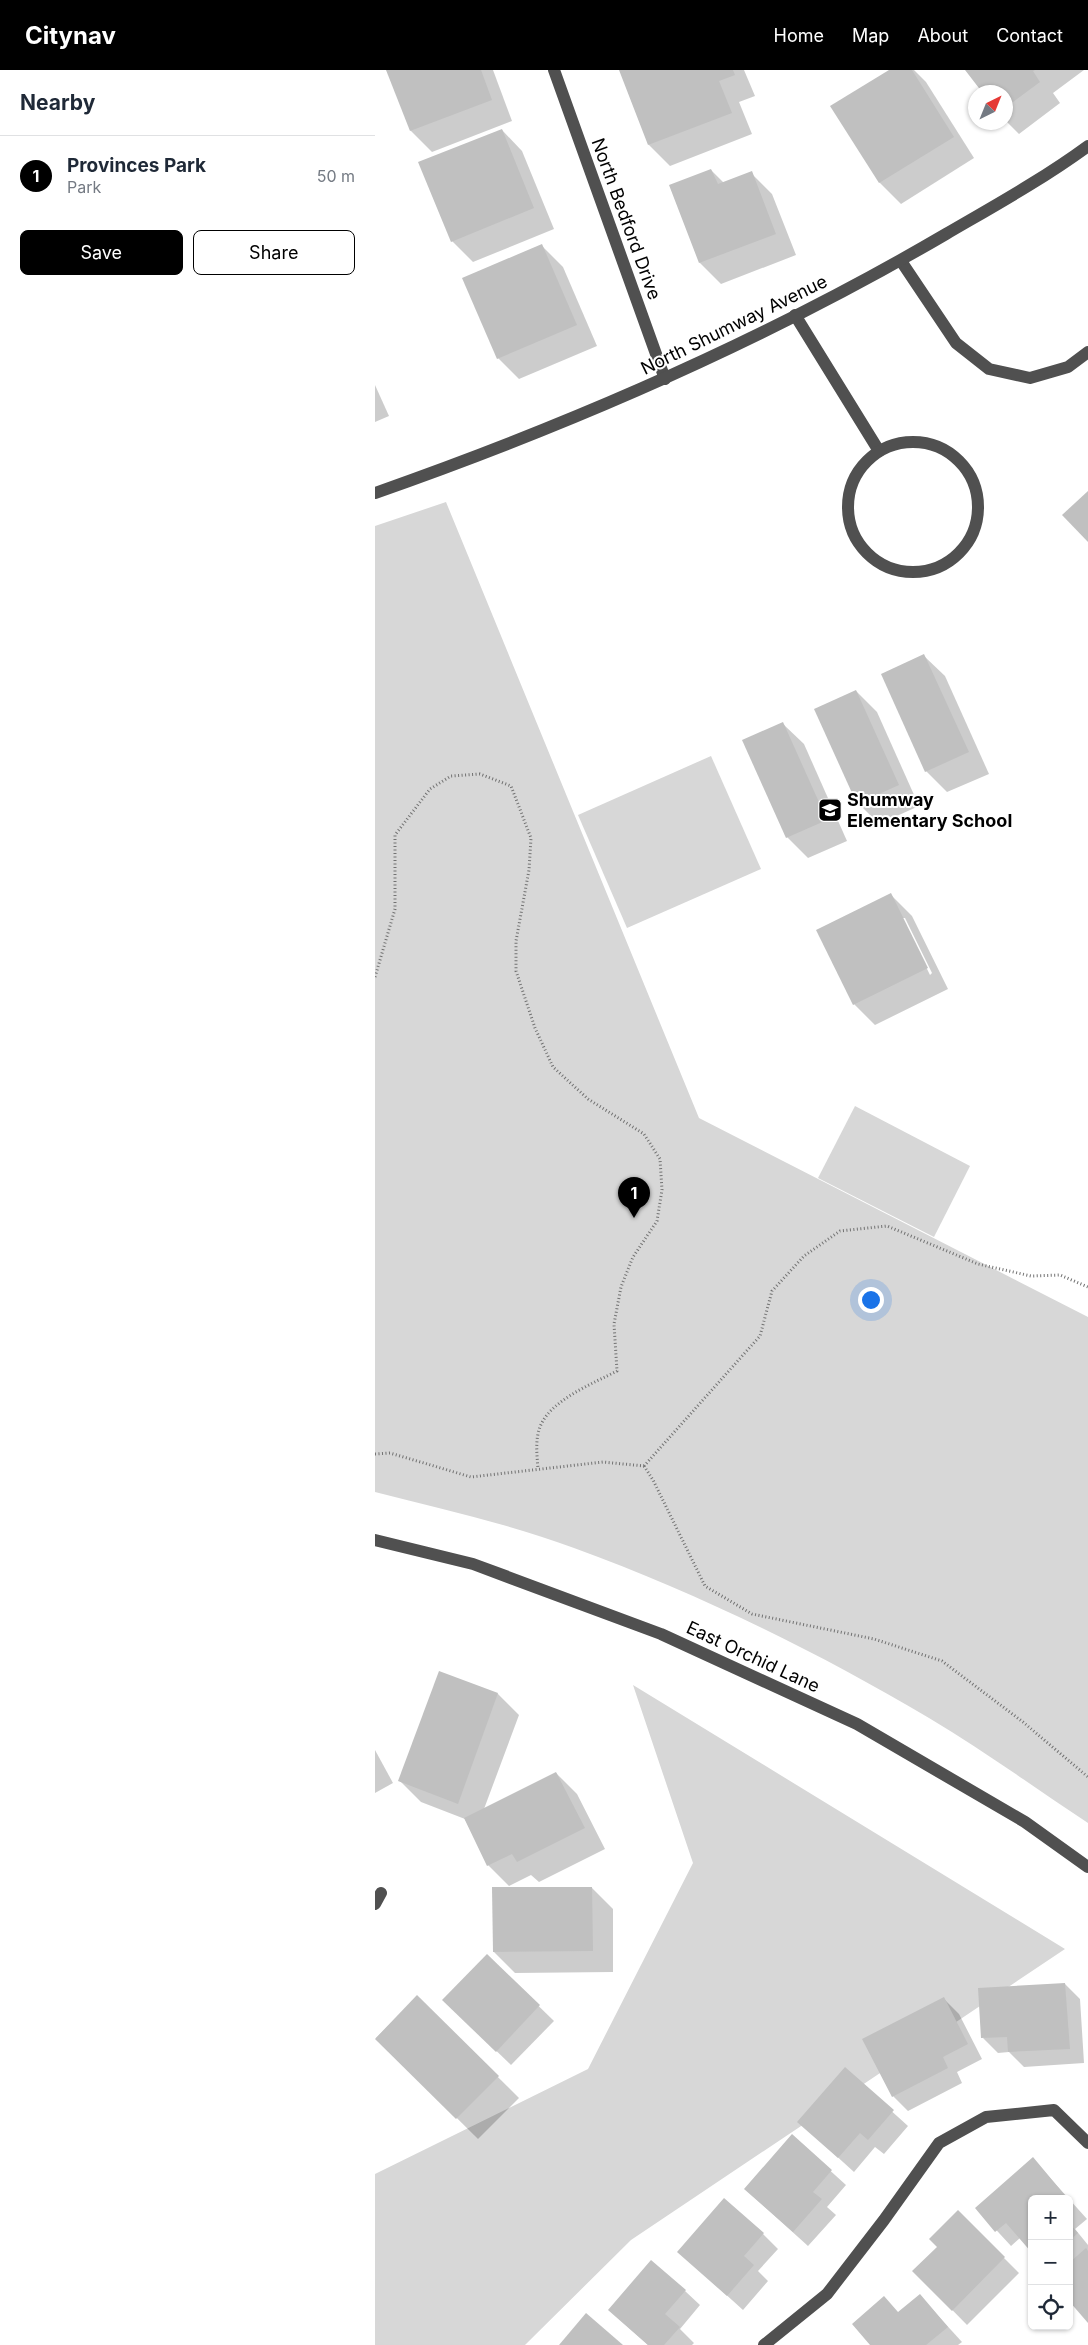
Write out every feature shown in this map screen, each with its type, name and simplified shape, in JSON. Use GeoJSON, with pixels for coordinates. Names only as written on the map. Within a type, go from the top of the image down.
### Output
{"type":"FeatureCollection","features":[{"type":"Feature","properties":{"kind":"street","name":"North Bedford Drive"},"geometry":{"type":"LineString","coordinates":[[554,70],[665,379]]}},
{"type":"Feature","properties":{"kind":"street","name":"North Shumway Avenue"},"geometry":{"type":"LineString","coordinates":[[375,493],[504,446],[665,379],[869,279],[1057,169],[1088,146]]}},
{"type":"Feature","properties":{"kind":"street"},"geometry":{"type":"LineString","coordinates":[[901,260],[956,343],[989,369],[1030,378],[1067,367],[1088,352]]}},
{"type":"Feature","properties":{"kind":"street"},"geometry":{"type":"LineString","coordinates":[[795,315],[879,451]]}},
{"type":"Feature","properties":{"kind":"street"},"geometry":{"type":"LineString","coordinates":[[902,442],[927,443],[953,455],[971,476],[979,503],[974,531],[959,554],[939,568],[917,572],[893,569],[872,557],[857,539],[849,515],[850,491],[860,468],[879,451],[902,442]]}},
{"type":"Feature","properties":{"kind":"street","name":"East Orchid Lane"},"geometry":{"type":"LineString","coordinates":[[375,1540],[473,1564],[661,1634],[857,1724],[1025,1822],[1088,1867]]}},
{"type":"Feature","properties":{"kind":"street"},"geometry":{"type":"LineString","coordinates":[[764,2345],[827,2294],[884,2220],[939,2142],[986,2117],[1053,2110],[1088,2143]]}},
{"type":"Feature","properties":{"kind":"path"},"geometry":{"type":"LineString","coordinates":[[375,977],[395,909],[395,835],[430,789],[451,776],[480,774],[511,786],[531,838],[529,870],[516,941],[516,971],[535,1028],[553,1067],[588,1099],[644,1134],[660,1159],[662,1190],[657,1221],[633,1257],[621,1287],[614,1324],[617,1371],[579,1391],[553,1408],[540,1425],[536,1444],[538,1469]]}},
{"type":"Feature","properties":{"kind":"path"},"geometry":{"type":"LineString","coordinates":[[644,1466],[760,1336],[772,1291],[804,1256],[840,1231],[887,1226],[978,1264],[1031,1276],[1060,1276],[1088,1288]]}},
{"type":"Feature","properties":{"kind":"path"},"geometry":{"type":"LineString","coordinates":[[375,1454],[391,1453],[471,1477],[603,1462],[644,1466]]}},
{"type":"Feature","properties":{"kind":"path"},"geometry":{"type":"LineString","coordinates":[[644,1466],[653,1480],[705,1586],[752,1614],[874,1639],[942,1661],[1023,1722],[1088,1778]]}},
{"type":"Feature","properties":{"kind":"shaded area"},"geometry":{"type":"Polygon","coordinates":[[[446,502],[699,1118],[1088,1317],[1088,1823],[949,1730],[886,1693],[799,1647],[711,1604],[620,1565],[550,1539],[475,1517],[375,1492],[375,526],[446,502]]]}},
{"type":"Feature","properties":{"kind":"shaded area"},"geometry":{"type":"Polygon","coordinates":[[[711,756],[761,869],[627,928],[578,815],[711,756]]]}},
{"type":"Feature","properties":{"kind":"shaded area"},"geometry":{"type":"Polygon","coordinates":[[[855,1106],[970,1166],[934,1237],[818,1178],[855,1106]]]}},
{"type":"Feature","properties":{"kind":"shaded area"},"geometry":{"type":"Polygon","coordinates":[[[633,1685],[1065,1949],[631,2240],[525,2345],[375,2345],[375,2174],[588,2069],[693,1863],[633,1685]]]}},
{"type":"Feature","properties":{"kind":"building"},"geometry":{"type":"Polygon","coordinates":[[[386,70],[481,70],[492,100],[410,131],[386,70]]]}},
{"type":"Feature","properties":{"kind":"building"},"geometry":{"type":"Polygon","coordinates":[[[619,70],[733,70],[735,75],[719,81],[732,113],[648,145],[619,70]]]}},
{"type":"Feature","properties":{"kind":"building"},"geometry":{"type":"Polygon","coordinates":[[[889,70],[912,70],[954,137],[879,183],[830,106],[889,70]]]}},
{"type":"Feature","properties":{"kind":"building"},"geometry":{"type":"Polygon","coordinates":[[[965,70],[1035,70],[1033,71],[1040,82],[1013,102],[1013,85],[977,85],[965,70]]]}},
{"type":"Feature","properties":{"kind":"building"},"geometry":{"type":"Polygon","coordinates":[[[502,129],[534,208],[451,242],[418,162],[502,129]]]}},
{"type":"Feature","properties":{"kind":"building"},"geometry":{"type":"Polygon","coordinates":[[[711,169],[718,184],[752,171],[776,234],[699,263],[669,185],[711,169]]]}},
{"type":"Feature","properties":{"kind":"building"},"geometry":{"type":"Polygon","coordinates":[[[542,244],[577,325],[497,359],[462,278],[542,244]]]}},
{"type":"Feature","properties":{"kind":"building"},"geometry":{"type":"Polygon","coordinates":[[[1088,491],[1088,542],[1062,515],[1088,491]]]}},
{"type":"Feature","properties":{"kind":"building"},"geometry":{"type":"Polygon","coordinates":[[[924,654],[969,752],[925,772],[881,674],[924,654]]]}},
{"type":"Feature","properties":{"kind":"building"},"geometry":{"type":"Polygon","coordinates":[[[856,690],[899,785],[857,804],[814,709],[856,690]]]}},
{"type":"Feature","properties":{"kind":"building"},"geometry":{"type":"Polygon","coordinates":[[[783,722],[827,820],[786,838],[742,740],[783,722]]]}},
{"type":"Feature","properties":{"kind":"building"},"geometry":{"type":"Polygon","coordinates":[[[891,893],[928,968],[853,1005],[816,930],[891,893]]]}},
{"type":"Feature","properties":{"kind":"building"},"geometry":{"type":"Polygon","coordinates":[[[439,1671],[498,1693],[458,1804],[398,1781],[439,1671]]]}},
{"type":"Feature","properties":{"kind":"building"},"geometry":{"type":"Polygon","coordinates":[[[556,1772],[585,1828],[517,1862],[512,1854],[487,1866],[464,1818],[556,1772]]]}},
{"type":"Feature","properties":{"kind":"building"},"geometry":{"type":"Polygon","coordinates":[[[492,1887],[592,1887],[593,1951],[493,1952],[492,1887]]]}},
{"type":"Feature","properties":{"kind":"building"},"geometry":{"type":"Polygon","coordinates":[[[487,1954],[540,2005],[496,2052],[442,2000],[487,1954]]]}},
{"type":"Feature","properties":{"kind":"building"},"geometry":{"type":"Polygon","coordinates":[[[1065,1983],[1070,2049],[1008,2052],[1007,2037],[981,2038],[978,1988],[1065,1983]]]}},
{"type":"Feature","properties":{"kind":"building"},"geometry":{"type":"Polygon","coordinates":[[[417,1995],[499,2076],[456,2119],[375,2039],[417,1995]]]}},
{"type":"Feature","properties":{"kind":"building"},"geometry":{"type":"Polygon","coordinates":[[[944,1997],[968,2044],[943,2057],[948,2068],[892,2097],[862,2039],[944,1997]]]}},
{"type":"Feature","properties":{"kind":"building"},"geometry":{"type":"Polygon","coordinates":[[[845,2067],[894,2110],[868,2140],[860,2133],[838,2158],[797,2122],[845,2067]]]}},
{"type":"Feature","properties":{"kind":"building"},"geometry":{"type":"Polygon","coordinates":[[[792,2134],[832,2170],[813,2192],[822,2199],[793,2232],[744,2189],[792,2134]]]}},
{"type":"Feature","properties":{"kind":"building"},"geometry":{"type":"Polygon","coordinates":[[[1033,2157],[1065,2195],[1028,2195],[1028,2248],[1006,2223],[995,2232],[975,2208],[1033,2157]]]}},
{"type":"Feature","properties":{"kind":"building"},"geometry":{"type":"Polygon","coordinates":[[[724,2198],[764,2233],[744,2256],[754,2265],[727,2296],[677,2252],[724,2198]]]}},
{"type":"Feature","properties":{"kind":"building"},"geometry":{"type":"Polygon","coordinates":[[[958,2210],[1005,2257],[952,2311],[912,2271],[937,2247],[929,2239],[958,2210]]]}},
{"type":"Feature","properties":{"kind":"building"},"geometry":{"type":"Polygon","coordinates":[[[1073,2227],[1078,2233],[1073,2237],[1073,2227]]]}},
{"type":"Feature","properties":{"kind":"building"},"geometry":{"type":"Polygon","coordinates":[[[1086,2248],[1088,2251],[1088,2323],[1073,2306],[1073,2259],[1086,2248]]]}},
{"type":"Feature","properties":{"kind":"building"},"geometry":{"type":"Polygon","coordinates":[[[651,2260],[686,2290],[665,2314],[680,2327],[664,2345],[648,2345],[608,2310],[651,2260]]]}},
{"type":"Feature","properties":{"kind":"building"},"geometry":{"type":"Polygon","coordinates":[[[920,2294],[948,2327],[926,2345],[870,2345],[852,2324],[884,2296],[898,2312],[920,2294]]]}},
{"type":"Feature","properties":{"kind":"building"},"geometry":{"type":"Polygon","coordinates":[[[586,2313],[623,2345],[559,2345],[586,2313]]]}},
{"type":"Feature","properties":{"kind":"place","name":"Shumway Elementary School"},"geometry":{"type":"Point","coordinates":[830,810]}},
{"type":"Feature","properties":{"kind":"place","name":"Provinces Park"},"geometry":{"type":"Point","coordinates":[634,1218]}}]}
